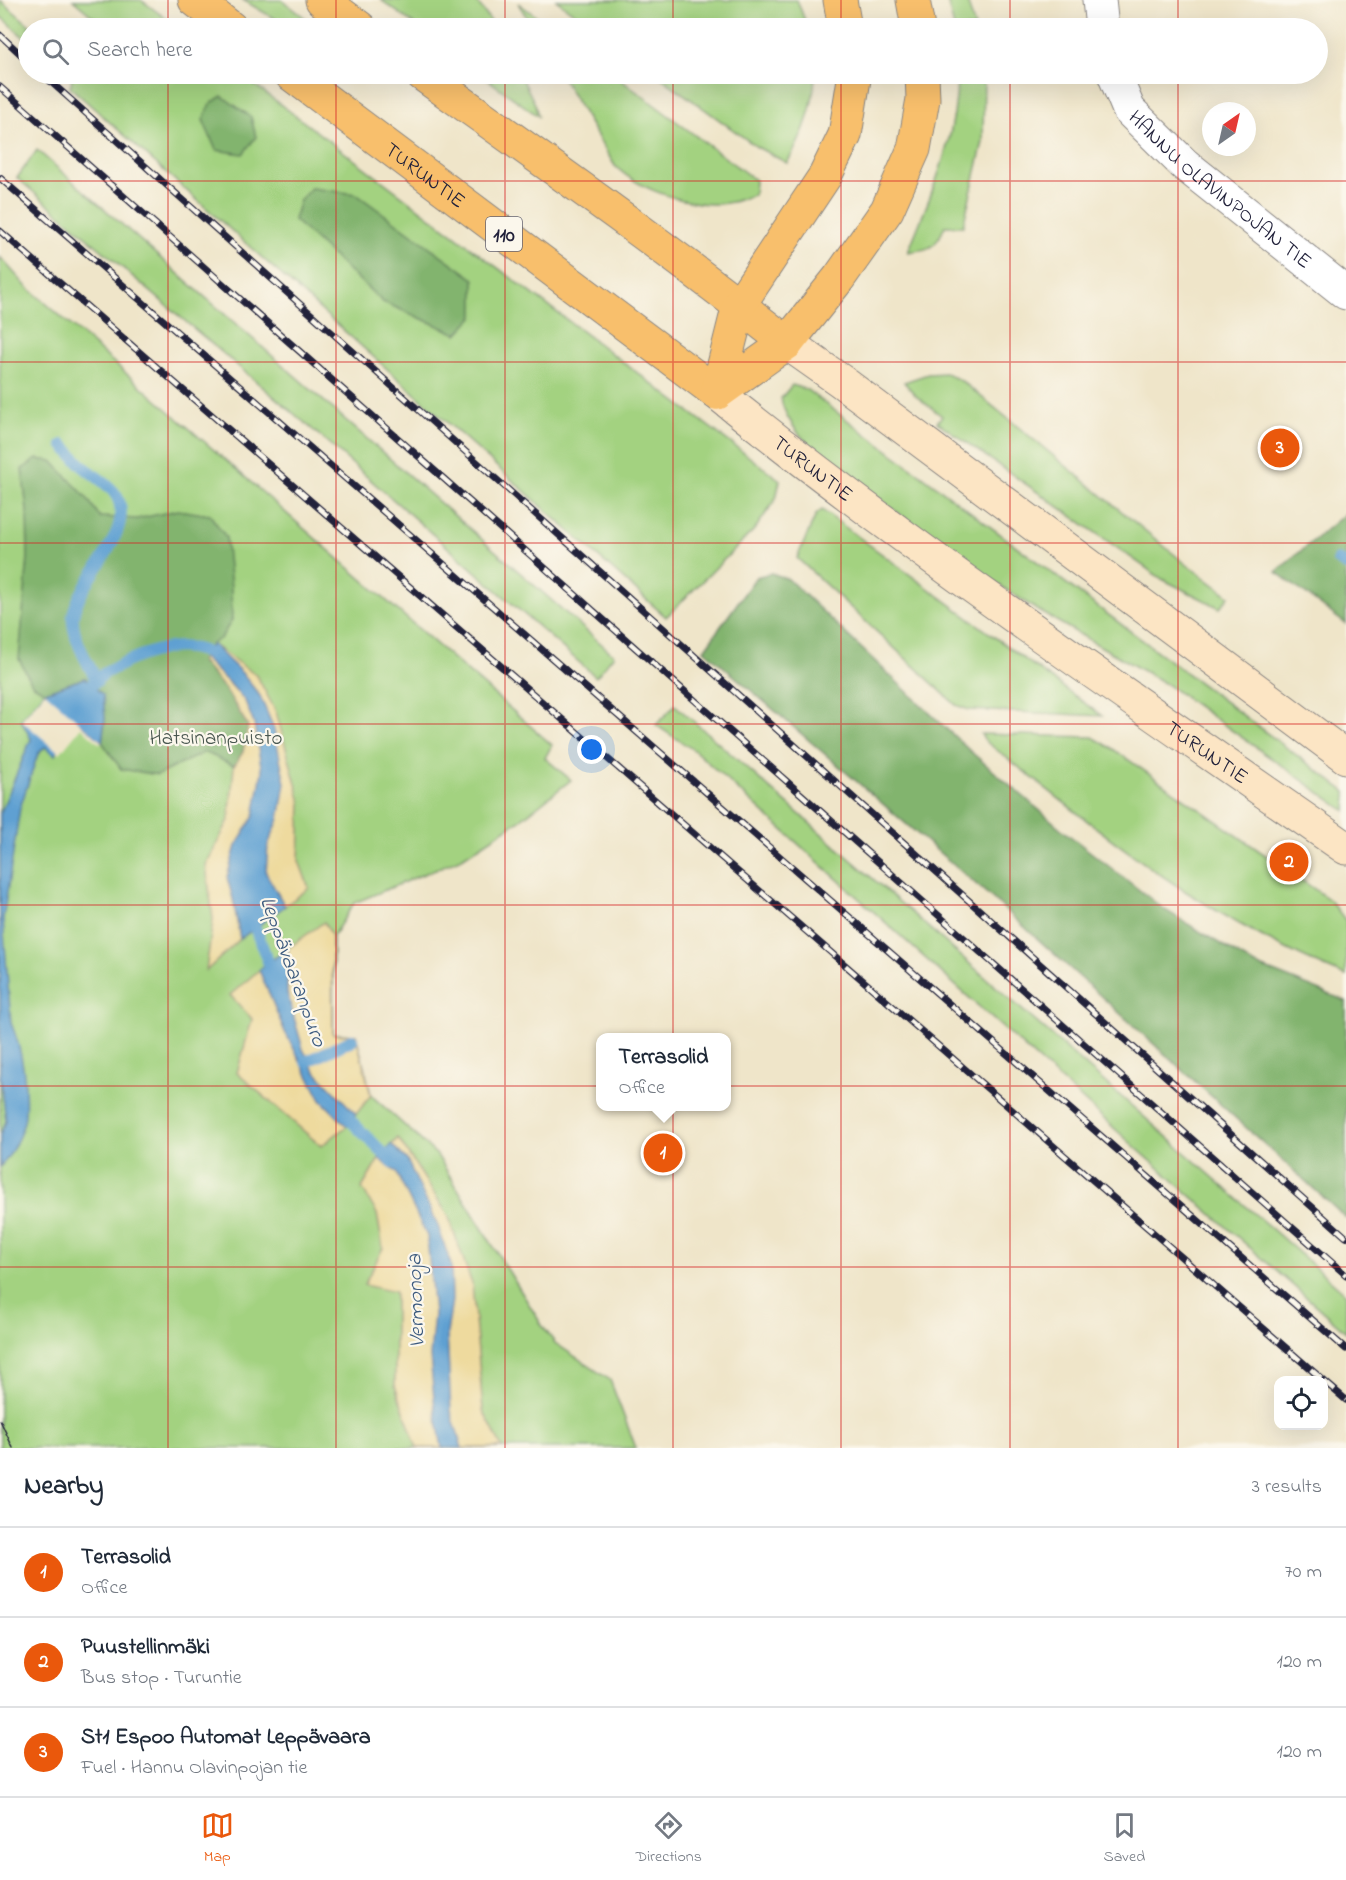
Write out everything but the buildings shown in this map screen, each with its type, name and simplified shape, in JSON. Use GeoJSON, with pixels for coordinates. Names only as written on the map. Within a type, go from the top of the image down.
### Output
{"type":"FeatureCollection","features":[{"type":"Feature","properties":{"kind":"main road"},"geometry":{"type":"LineString","coordinates":[[195,0],[218,18]]}},
{"type":"Feature","properties":{"kind":"main road"},"geometry":{"type":"LineString","coordinates":[[322,0],[346,18]]}},
{"type":"Feature","properties":{"kind":"main road"},"geometry":{"type":"LineString","coordinates":[[840,0],[843,18]]}},
{"type":"Feature","properties":{"kind":"main road"},"geometry":{"type":"LineString","coordinates":[[914,0],[917,18]]}},
{"type":"Feature","properties":{"kind":"main road","name":"TURUNTIE"},"geometry":{"type":"LineString","coordinates":[[304,84],[717,393],[802,461],[1022,624],[1346,848]]}},
{"type":"Feature","properties":{"kind":"main road"},"geometry":{"type":"LineString","coordinates":[[437,84],[740,305],[787,343],[851,388],[1346,757]]}},
{"type":"Feature","properties":{"kind":"main road"},"geometry":{"type":"LineString","coordinates":[[717,393],[740,305],[830,165],[845,135],[853,84]]}},
{"type":"Feature","properties":{"kind":"main road"},"geometry":{"type":"LineString","coordinates":[[717,393],[787,343],[839,278],[887,210],[914,149],[922,99],[922,84]]}},
{"type":"Feature","properties":{"kind":"street"},"geometry":{"type":"LineString","coordinates":[[1099,0],[1101,18]]}},
{"type":"Feature","properties":{"kind":"street","name":"HANNU OLAVINPOJAN TIE"},"geometry":{"type":"LineString","coordinates":[[1118,84],[1129,110],[1184,164],[1346,292]]}},
{"type":"Feature","properties":{"kind":"green space"},"geometry":{"type":"Polygon","coordinates":[[[0,0],[21,18],[18,18],[18,32],[0,16],[0,0]]]}},
{"type":"Feature","properties":{"kind":"green space"},"geometry":{"type":"Polygon","coordinates":[[[73,0],[141,0],[165,18],[94,18],[73,0]]]}},
{"type":"Feature","properties":{"kind":"green space"},"geometry":{"type":"Polygon","coordinates":[[[243,0],[282,0],[305,18],[273,18],[243,0]]]}},
{"type":"Feature","properties":{"kind":"green space"},"geometry":{"type":"Polygon","coordinates":[[[381,0],[475,0],[488,18],[405,18],[381,0]]]}},
{"type":"Feature","properties":{"kind":"green space"},"geometry":{"type":"Polygon","coordinates":[[[556,0],[797,0],[804,18],[580,18],[556,0]]]}},
{"type":"Feature","properties":{"kind":"green space"},"geometry":{"type":"Polygon","coordinates":[[[947,0],[967,0],[972,18],[952,18],[947,0]]]}},
{"type":"Feature","properties":{"kind":"green space"},"geometry":{"type":"Polygon","coordinates":[[[518,3],[539,18],[527,18],[518,3]]]}},
{"type":"Feature","properties":{"kind":"green space"},"geometry":{"type":"Polygon","coordinates":[[[71,84],[253,84],[780,480],[776,499],[755,529],[666,617],[70,87],[71,84]]]}},
{"type":"Feature","properties":{"kind":"green space"},"geometry":{"type":"Polygon","coordinates":[[[494,84],[525,84],[538,116],[494,84]]]}},
{"type":"Feature","properties":{"kind":"green space"},"geometry":{"type":"Polygon","coordinates":[[[566,84],[626,84],[755,180],[754,195],[718,204],[686,201],[639,183],[615,166],[566,84]]]}},
{"type":"Feature","properties":{"kind":"green space"},"geometry":{"type":"Polygon","coordinates":[[[670,84],[814,84],[807,120],[787,163],[757,147],[670,84]]]}},
{"type":"Feature","properties":{"kind":"green space"},"geometry":{"type":"Polygon","coordinates":[[[957,84],[984,84],[983,142],[963,226],[945,226],[932,246],[908,252],[942,165],[957,84]]]}},
{"type":"Feature","properties":{"kind":"green space"},"geometry":{"type":"Polygon","coordinates":[[[222,96],[251,117],[256,137],[243,154],[216,150],[203,120],[210,104],[222,96]]]}},
{"type":"Feature","properties":{"kind":"green space"},"geometry":{"type":"Polygon","coordinates":[[[37,150],[614,655],[596,677],[326,441],[17,178],[37,150]]]}},
{"type":"Feature","properties":{"kind":"green space"},"geometry":{"type":"Polygon","coordinates":[[[311,188],[356,194],[474,279],[474,316],[457,334],[383,302],[294,220],[300,200],[311,188]]]}},
{"type":"Feature","properties":{"kind":"green space","name":"Hatsinanpuisto"},"geometry":{"type":"Polygon","coordinates":[[[0,257],[26,286],[552,745],[545,758],[571,780],[520,820],[462,858],[354,903],[333,936],[333,1034],[356,1035],[371,1095],[437,1155],[555,1343],[610,1380],[636,1448],[0,1448],[0,257]]]}},
{"type":"Feature","properties":{"kind":"green space"},"geometry":{"type":"Polygon","coordinates":[[[946,373],[963,382],[1186,564],[1229,596],[1220,608],[1162,579],[937,422],[942,416],[916,396],[904,382],[928,374],[946,373]]]}},
{"type":"Feature","properties":{"kind":"green space"},"geometry":{"type":"Polygon","coordinates":[[[792,385],[807,390],[1346,792],[1346,811],[1166,684],[1034,608],[923,532],[801,436],[782,404],[781,398],[792,385]]]}},
{"type":"Feature","properties":{"kind":"green space"},"geometry":{"type":"Polygon","coordinates":[[[37,459],[52,461],[87,498],[100,517],[137,519],[178,510],[210,515],[226,537],[232,620],[221,638],[212,644],[201,662],[226,690],[248,726],[243,752],[234,766],[205,752],[158,775],[121,769],[102,742],[105,718],[85,678],[45,692],[32,684],[19,659],[28,557],[27,510],[22,469],[37,459]]]}},
{"type":"Feature","properties":{"kind":"green space"},"geometry":{"type":"Polygon","coordinates":[[[822,510],[1102,716],[969,710],[956,705],[797,558],[816,515],[822,510]]]}},
{"type":"Feature","properties":{"kind":"green space"},"geometry":{"type":"Polygon","coordinates":[[[1346,513],[1346,624],[1276,572],[1346,513]]]}},
{"type":"Feature","properties":{"kind":"green space"},"geometry":{"type":"Polygon","coordinates":[[[771,573],[788,579],[970,751],[1065,832],[1165,910],[1253,964],[1346,1001],[1346,1218],[999,904],[704,650],[756,577],[771,573]]]}},
{"type":"Feature","properties":{"kind":"green space"},"geometry":{"type":"Polygon","coordinates":[[[675,705],[1346,1294],[1346,1332],[1135,1147],[695,751],[656,725],[675,705]]]}},
{"type":"Feature","properties":{"kind":"green space"},"geometry":{"type":"Polygon","coordinates":[[[981,734],[1093,737],[1110,747],[1330,900],[1346,921],[1346,976],[1264,937],[1185,891],[1084,818],[985,741],[981,734]]]}},
{"type":"Feature","properties":{"kind":"sand"},"geometry":{"type":"Polygon","coordinates":[[[212,644],[257,676],[276,712],[301,802],[299,861],[309,888],[240,939],[206,971],[213,919],[206,865],[229,820],[234,766],[243,752],[248,726],[226,690],[201,661],[212,644]]]}},
{"type":"Feature","properties":{"kind":"sand"},"geometry":{"type":"Polygon","coordinates":[[[324,922],[332,936],[333,1034],[356,1035],[371,1095],[347,1126],[321,1146],[237,1073],[252,1019],[230,995],[265,965],[324,922]]]}},
{"type":"Feature","properties":{"kind":"sand"},"geometry":{"type":"Polygon","coordinates":[[[398,1138],[448,1215],[472,1284],[483,1410],[502,1448],[417,1448],[395,1386],[395,1292],[364,1285],[383,1248],[377,1214],[362,1188],[379,1159],[398,1138]]]}},
{"type":"Feature","properties":{"kind":"water"},"geometry":{"type":"Polygon","coordinates":[[[212,644],[242,673],[260,696],[274,729],[285,783],[279,819],[268,845],[266,873],[285,906],[240,939],[227,877],[236,846],[254,816],[262,772],[254,724],[245,701],[203,658],[212,644]]]}},
{"type":"Feature","properties":{"kind":"water"},"geometry":{"type":"Polygon","coordinates":[[[85,678],[103,695],[105,718],[102,742],[80,723],[55,755],[45,747],[38,754],[20,808],[3,919],[11,1023],[19,1045],[23,1069],[25,1116],[16,1143],[0,1167],[0,1135],[6,1121],[0,1073],[0,814],[31,739],[21,720],[45,692],[85,678]]]}},
{"type":"Feature","properties":{"kind":"water"},"geometry":{"type":"Polygon","coordinates":[[[288,948],[287,993],[303,1049],[315,1071],[356,1114],[347,1126],[321,1100],[285,1032],[259,970],[288,948]]]}},
{"type":"Feature","properties":{"kind":"water"},"geometry":{"type":"Polygon","coordinates":[[[391,1144],[407,1160],[438,1226],[451,1265],[452,1300],[447,1333],[451,1412],[462,1448],[442,1448],[435,1409],[430,1356],[434,1314],[427,1236],[396,1172],[379,1159],[391,1144]]]}},
{"type":"Feature","properties":{"kind":"pier"},"geometry":{"type":"Polygon","coordinates":[[[45,692],[102,742],[100,744],[81,727],[60,753],[21,720],[45,692]]]}},
{"type":"Feature","properties":{"kind":"waterway"},"geometry":{"type":"LineString","coordinates":[[63,445],[79,463],[113,491],[121,509],[119,524],[113,540],[77,602],[73,616],[77,640],[97,681]]}},
{"type":"Feature","properties":{"kind":"waterway"},"geometry":{"type":"LineString","coordinates":[[1338,560],[1346,565]]}},
{"type":"Feature","properties":{"kind":"waterway","name":"Leppävaaranpuro"},"geometry":{"type":"LineString","coordinates":[[80,695],[105,673],[126,662],[161,649],[185,647],[197,649],[219,660]]}},
{"type":"Feature","properties":{"kind":"waterway","name":"Leppävaaranpuro"},"geometry":{"type":"LineString","coordinates":[[250,915],[274,977]]}},
{"type":"Feature","properties":{"kind":"waterway"},"geometry":{"type":"LineString","coordinates":[[306,1062],[352,1040]]}},
{"type":"Feature","properties":{"kind":"waterway","name":"Leppävaaranpuro"},"geometry":{"type":"LineString","coordinates":[[340,1110],[393,1163]]}},
{"type":"Feature","properties":{"kind":"tram line"},"geometry":{"type":"LineString","coordinates":[[0,1420],[13,1448]]}},
{"type":"Feature","properties":{"kind":"railway"},"geometry":{"type":"LineString","coordinates":[[0,35],[18,52]]}},
{"type":"Feature","properties":{"kind":"railway"},"geometry":{"type":"LineString","coordinates":[[53,84],[1346,1237]]}},
{"type":"Feature","properties":{"kind":"railway"},"geometry":{"type":"LineString","coordinates":[[0,87],[1346,1275]]}},
{"type":"Feature","properties":{"kind":"railway"},"geometry":{"type":"LineString","coordinates":[[0,178],[1346,1349]]}},
{"type":"Feature","properties":{"kind":"railway"},"geometry":{"type":"LineString","coordinates":[[0,231],[1318,1376]]}},
{"type":"Feature","properties":{"kind":"railway"},"geometry":{"type":"LineString","coordinates":[[1328,1384],[1346,1400]]}},
{"type":"Feature","properties":{"kind":"place","name":"St1 Espoo Automat Leppävaara"},"geometry":{"type":"Point","coordinates":[1280,448]}},
{"type":"Feature","properties":{"kind":"place","name":"Puustellinmäki"},"geometry":{"type":"Point","coordinates":[1289,862]}},
{"type":"Feature","properties":{"kind":"place","name":"Terrasolid"},"geometry":{"type":"Point","coordinates":[663,1153]}},
{"type":"Feature","properties":{"kind":"water label","name":"Vermonoja"},"geometry":{"type":"Point","coordinates":[414,1301]}}]}
